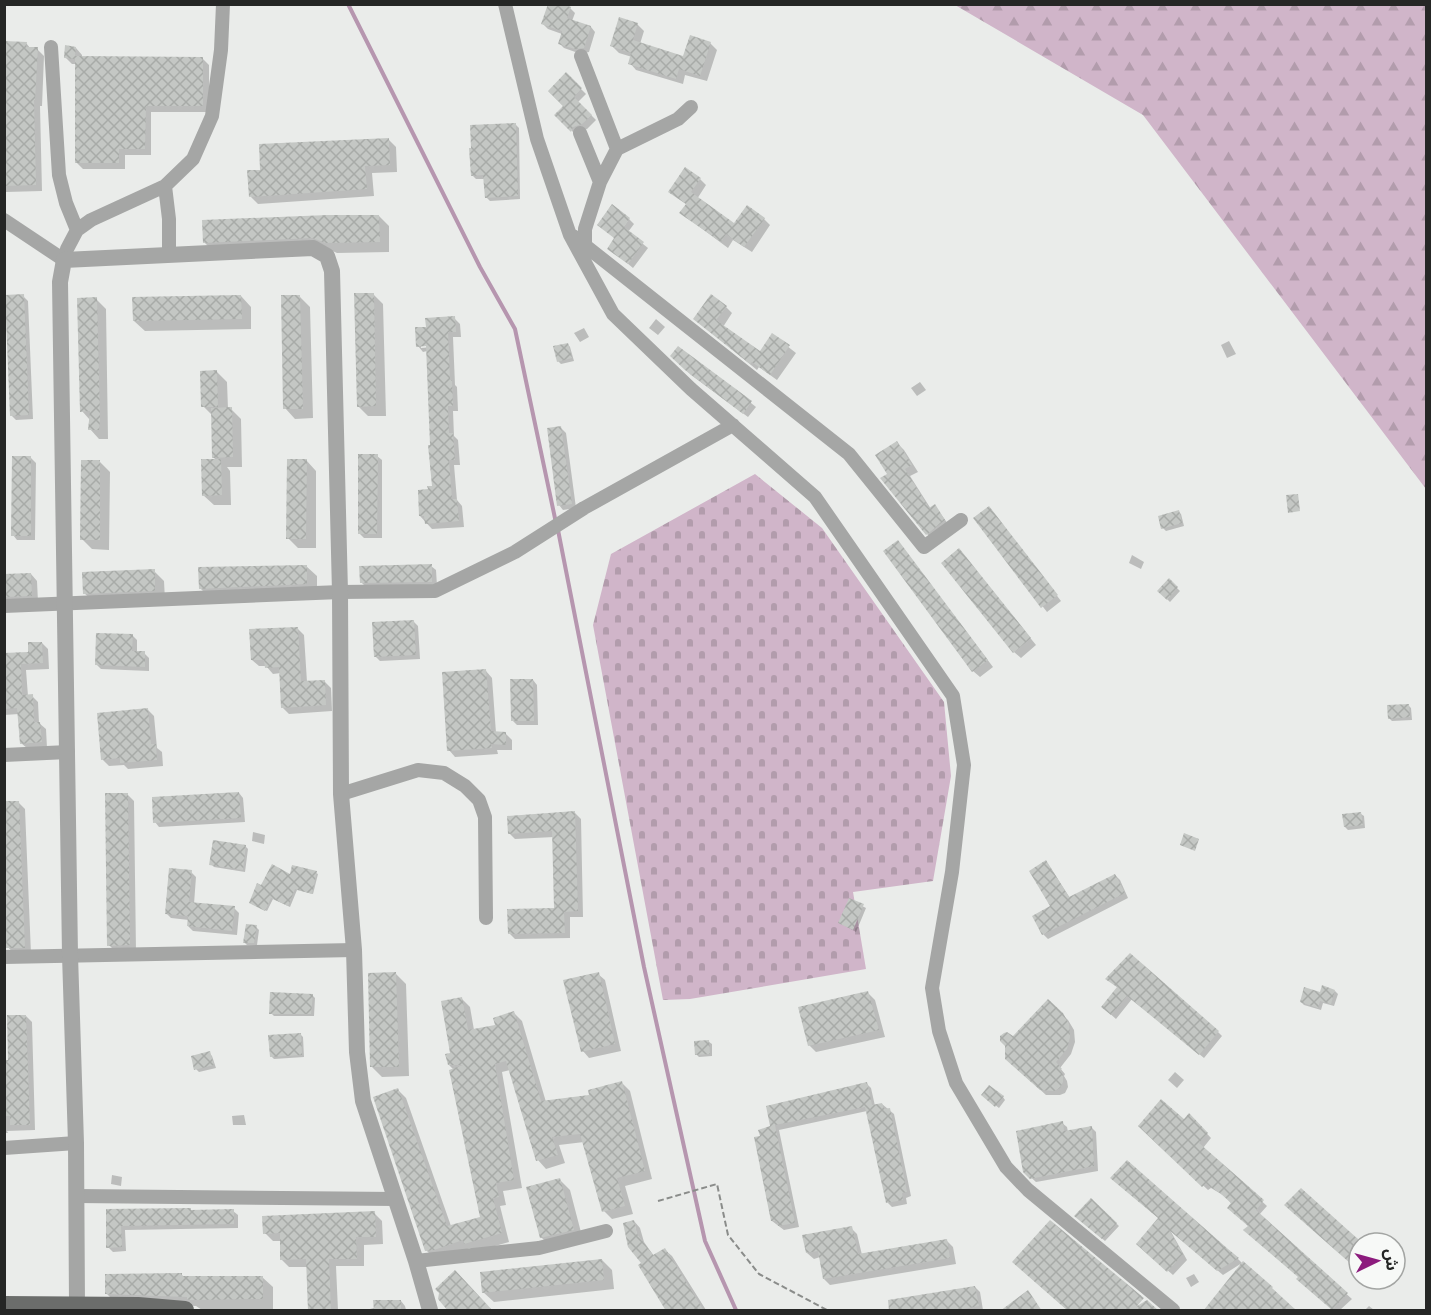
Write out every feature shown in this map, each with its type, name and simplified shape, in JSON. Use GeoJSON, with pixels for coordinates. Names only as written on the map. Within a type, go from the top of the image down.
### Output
{"type":"FeatureCollection","features":[{"type":"Feature","properties":{"kind":"main road"},"geometry":{"type":"LineString","coordinates":[[4,1305],[138,1306],[185,1311]]}},
{"type":"Feature","properties":{"kind":"street"},"geometry":{"type":"LineString","coordinates":[[77,1305],[60,282],[67,249],[77,230],[91,220],[165,186],[193,159],[212,116],[221,50],[223,4]]}},
{"type":"Feature","properties":{"kind":"street"},"geometry":{"type":"LineString","coordinates":[[505,4],[537,139],[570,235],[613,314],[691,389],[815,497],[953,696],[964,765],[952,872],[932,988],[939,1030],[956,1083],[1006,1167],[1028,1190],[1173,1311]]}},
{"type":"Feature","properties":{"kind":"street"},"geometry":{"type":"LineString","coordinates":[[51,47],[59,175],[66,203],[77,230]]}},
{"type":"Feature","properties":{"kind":"street"},"geometry":{"type":"LineString","coordinates":[[581,56],[616,148]]}},
{"type":"Feature","properties":{"kind":"street"},"geometry":{"type":"LineString","coordinates":[[585,244],[585,229],[600,182],[616,148],[678,119],[691,107]]}},
{"type":"Feature","properties":{"kind":"street"},"geometry":{"type":"LineString","coordinates":[[580,134],[600,182]]}},
{"type":"Feature","properties":{"kind":"street"},"geometry":{"type":"LineString","coordinates":[[165,186],[169,219],[169,255]]}},
{"type":"Feature","properties":{"kind":"street"},"geometry":{"type":"LineString","coordinates":[[4,220],[64,260],[313,248],[327,256],[332,271],[340,592],[341,794],[354,950],[357,1052],[363,1101],[416,1261],[427,1307]]}},
{"type":"Feature","properties":{"kind":"street"},"geometry":{"type":"LineString","coordinates":[[570,235],[585,244],[849,454],[924,547],[961,520]]}},
{"type":"Feature","properties":{"kind":"street"},"geometry":{"type":"LineString","coordinates":[[4,606],[340,592],[435,591],[515,552],[584,508],[733,425]]}},
{"type":"Feature","properties":{"kind":"street"},"geometry":{"type":"LineString","coordinates":[[4,755],[68,752]]}},
{"type":"Feature","properties":{"kind":"street"},"geometry":{"type":"LineString","coordinates":[[341,794],[418,770],[444,773],[465,786],[479,800],[485,817],[486,918]]}},
{"type":"Feature","properties":{"kind":"street"},"geometry":{"type":"LineString","coordinates":[[4,957],[354,950]]}},
{"type":"Feature","properties":{"kind":"street"},"geometry":{"type":"LineString","coordinates":[[4,1148],[76,1143]]}},
{"type":"Feature","properties":{"kind":"street"},"geometry":{"type":"LineString","coordinates":[[76,1196],[396,1199]]}},
{"type":"Feature","properties":{"kind":"street"},"geometry":{"type":"LineString","coordinates":[[416,1261],[539,1248],[606,1231]]}},
{"type":"Feature","properties":{"kind":"path"},"geometry":{"type":"LineString","coordinates":[[658,1201],[717,1185],[728,1234],[759,1274],[827,1311]]}},
{"type":"Feature","properties":{"kind":"green space"},"geometry":{"type":"Polygon","coordinates":[[[955,5],[1426,5],[1426,489],[1143,115],[955,5]]]}},
{"type":"Feature","properties":{"kind":"green space"},"geometry":{"type":"Polygon","coordinates":[[[755,474],[822,528],[944,702],[951,776],[933,881],[853,892],[866,969],[690,999],[663,1000],[593,625],[611,554],[755,474]]]}},
{"type":"Feature","properties":{"kind":"building"},"geometry":{"type":"Polygon","coordinates":[[[548,4],[563,4],[571,7],[567,18],[591,26],[584,48],[575,49],[558,44],[562,31],[541,24],[548,4]]]}},
{"type":"Feature","properties":{"kind":"building"},"geometry":{"type":"Polygon","coordinates":[[[619,17],[638,23],[633,40],[683,56],[690,35],[711,42],[700,76],[679,69],[676,79],[628,64],[631,53],[610,46],[619,17]]]}},
{"type":"Feature","properties":{"kind":"building"},"geometry":{"type":"Polygon","coordinates":[[[4,41],[27,42],[26,47],[38,47],[34,100],[36,185],[4,186],[4,41]]]}},
{"type":"Feature","properties":{"kind":"building"},"geometry":{"type":"Polygon","coordinates":[[[65,45],[76,47],[75,56],[203,57],[203,106],[146,106],[145,149],[119,149],[119,163],[75,163],[75,59],[64,58],[65,45]]]}},
{"type":"Feature","properties":{"kind":"building"},"geometry":{"type":"Polygon","coordinates":[[[566,72],[582,88],[574,97],[592,115],[582,124],[573,127],[571,132],[554,115],[563,106],[548,91],[566,72]]]}},
{"type":"Feature","properties":{"kind":"building"},"geometry":{"type":"Polygon","coordinates":[[[516,123],[518,196],[485,198],[483,175],[471,176],[470,125],[516,123]]]}},
{"type":"Feature","properties":{"kind":"building"},"geometry":{"type":"Polygon","coordinates":[[[389,138],[390,165],[365,166],[367,189],[249,197],[247,170],[260,170],[259,144],[389,138]]]}},
{"type":"Feature","properties":{"kind":"building"},"geometry":{"type":"Polygon","coordinates":[[[685,167],[701,178],[691,192],[734,223],[747,205],[765,218],[744,247],[726,234],[721,242],[679,213],[686,204],[668,192],[685,167]]]}},
{"type":"Feature","properties":{"kind":"building"},"geometry":{"type":"Polygon","coordinates":[[[612,204],[630,218],[624,227],[644,242],[628,264],[607,249],[614,238],[597,225],[612,204]]]}},
{"type":"Feature","properties":{"kind":"building"},"geometry":{"type":"Polygon","coordinates":[[[379,215],[380,242],[326,243],[312,238],[203,243],[202,220],[379,215]]]}},
{"type":"Feature","properties":{"kind":"building"},"geometry":{"type":"Polygon","coordinates":[[[354,293],[374,293],[376,406],[357,407],[354,293]]]}},
{"type":"Feature","properties":{"kind":"building"},"geometry":{"type":"Polygon","coordinates":[[[24,294],[29,415],[10,416],[5,295],[24,294]]]}},
{"type":"Feature","properties":{"kind":"building"},"geometry":{"type":"Polygon","coordinates":[[[711,294],[727,306],[716,320],[760,351],[772,333],[790,345],[770,375],[752,362],[750,364],[693,319],[711,294]]]}},
{"type":"Feature","properties":{"kind":"building"},"geometry":{"type":"Polygon","coordinates":[[[241,295],[242,319],[133,321],[132,297],[241,295]]]}},
{"type":"Feature","properties":{"kind":"building"},"geometry":{"type":"Polygon","coordinates":[[[281,295],[300,295],[303,409],[283,409],[281,295]]]}},
{"type":"Feature","properties":{"kind":"building"},"geometry":{"type":"Polygon","coordinates":[[[97,297],[100,420],[99,430],[88,430],[90,411],[80,412],[77,298],[97,297]]]}},
{"type":"Feature","properties":{"kind":"building"},"geometry":{"type":"Polygon","coordinates":[[[455,316],[456,332],[448,332],[453,406],[448,406],[449,433],[453,433],[455,460],[449,460],[452,499],[457,499],[459,521],[425,524],[424,516],[419,516],[418,490],[432,486],[428,445],[430,445],[426,346],[416,347],[415,327],[426,327],[425,318],[455,316]]]}},
{"type":"Feature","properties":{"kind":"building"},"geometry":{"type":"Polygon","coordinates":[[[568,343],[572,358],[557,362],[553,346],[568,343]]]}},
{"type":"Feature","properties":{"kind":"building"},"geometry":{"type":"Polygon","coordinates":[[[678,346],[752,401],[743,414],[670,356],[678,346]]]}},
{"type":"Feature","properties":{"kind":"building"},"geometry":{"type":"Polygon","coordinates":[[[217,370],[218,407],[201,407],[200,371],[217,370]]]}},
{"type":"Feature","properties":{"kind":"building"},"geometry":{"type":"Polygon","coordinates":[[[232,407],[233,457],[212,458],[211,408],[232,407]]]}},
{"type":"Feature","properties":{"kind":"building"},"geometry":{"type":"Polygon","coordinates":[[[561,426],[572,504],[557,506],[547,428],[561,426]]]}},
{"type":"Feature","properties":{"kind":"building"},"geometry":{"type":"Polygon","coordinates":[[[897,441],[912,465],[905,469],[929,508],[935,504],[945,520],[926,535],[880,478],[887,474],[875,455],[897,441]]]}},
{"type":"Feature","properties":{"kind":"building"},"geometry":{"type":"Polygon","coordinates":[[[358,454],[378,454],[377,534],[358,534],[358,454]]]}},
{"type":"Feature","properties":{"kind":"building"},"geometry":{"type":"Polygon","coordinates":[[[12,456],[31,456],[31,536],[11,536],[12,456]]]}},
{"type":"Feature","properties":{"kind":"building"},"geometry":{"type":"Polygon","coordinates":[[[201,459],[221,459],[222,495],[202,496],[201,459]]]}},
{"type":"Feature","properties":{"kind":"building"},"geometry":{"type":"Polygon","coordinates":[[[287,459],[307,459],[306,539],[286,539],[287,459]]]}},
{"type":"Feature","properties":{"kind":"building"},"geometry":{"type":"Polygon","coordinates":[[[81,460],[100,460],[100,540],[80,540],[81,460]]]}},
{"type":"Feature","properties":{"kind":"building"},"geometry":{"type":"Polygon","coordinates":[[[1298,494],[1300,511],[1288,513],[1286,495],[1298,494]]]}},
{"type":"Feature","properties":{"kind":"building"},"geometry":{"type":"Polygon","coordinates":[[[989,506],[1058,595],[1041,608],[973,518],[989,506]]]}},
{"type":"Feature","properties":{"kind":"building"},"geometry":{"type":"Polygon","coordinates":[[[1179,510],[1182,523],[1161,529],[1158,516],[1179,510]]]}},
{"type":"Feature","properties":{"kind":"building"},"geometry":{"type":"Polygon","coordinates":[[[898,540],[988,660],[972,672],[883,551],[898,540]]]}},
{"type":"Feature","properties":{"kind":"building"},"geometry":{"type":"Polygon","coordinates":[[[959,548],[1031,638],[1013,653],[941,563],[959,548]]]}},
{"type":"Feature","properties":{"kind":"building"},"geometry":{"type":"Polygon","coordinates":[[[432,564],[432,582],[360,583],[359,566],[432,564]]]}},
{"type":"Feature","properties":{"kind":"building"},"geometry":{"type":"Polygon","coordinates":[[[307,565],[307,584],[199,589],[198,567],[307,565]]]}},
{"type":"Feature","properties":{"kind":"building"},"geometry":{"type":"Polygon","coordinates":[[[155,569],[155,591],[83,594],[82,572],[155,569]]]}},
{"type":"Feature","properties":{"kind":"building"},"geometry":{"type":"Polygon","coordinates":[[[31,573],[32,596],[4,597],[4,574],[31,573]]]}},
{"type":"Feature","properties":{"kind":"building"},"geometry":{"type":"Polygon","coordinates":[[[1169,578],[1178,587],[1167,600],[1157,591],[1169,578]]]}},
{"type":"Feature","properties":{"kind":"building"},"geometry":{"type":"Polygon","coordinates":[[[414,620],[416,655],[374,657],[372,622],[414,620]]]}},
{"type":"Feature","properties":{"kind":"building"},"geometry":{"type":"Polygon","coordinates":[[[298,627],[301,681],[325,680],[326,705],[281,708],[279,667],[265,668],[264,660],[251,660],[249,629],[298,627]]]}},
{"type":"Feature","properties":{"kind":"building"},"geometry":{"type":"Polygon","coordinates":[[[96,633],[133,634],[132,651],[145,651],[145,667],[95,665],[96,633]]]}},
{"type":"Feature","properties":{"kind":"building"},"geometry":{"type":"Polygon","coordinates":[[[28,642],[42,642],[43,663],[21,664],[22,695],[33,694],[34,722],[40,722],[42,742],[20,744],[17,708],[4,709],[4,653],[28,652],[28,642]]]}},
{"type":"Feature","properties":{"kind":"building"},"geometry":{"type":"Polygon","coordinates":[[[486,669],[491,731],[506,732],[506,745],[491,744],[492,748],[447,751],[442,672],[486,669]]]}},
{"type":"Feature","properties":{"kind":"building"},"geometry":{"type":"Polygon","coordinates":[[[510,679],[533,679],[534,721],[511,721],[510,679]]]}},
{"type":"Feature","properties":{"kind":"building"},"geometry":{"type":"Polygon","coordinates":[[[1409,704],[1410,717],[1388,719],[1387,705],[1409,704]]]}},
{"type":"Feature","properties":{"kind":"building"},"geometry":{"type":"Polygon","coordinates":[[[148,708],[151,744],[156,744],[157,760],[120,763],[120,758],[101,760],[97,713],[148,708]]]}},
{"type":"Feature","properties":{"kind":"building"},"geometry":{"type":"Polygon","coordinates":[[[239,792],[241,818],[153,823],[152,797],[239,792]]]}},
{"type":"Feature","properties":{"kind":"building"},"geometry":{"type":"Polygon","coordinates":[[[105,793],[128,793],[130,945],[107,946],[105,793]]]}},
{"type":"Feature","properties":{"kind":"building"},"geometry":{"type":"Polygon","coordinates":[[[4,801],[19,801],[25,948],[6,948],[4,801]]]}},
{"type":"Feature","properties":{"kind":"building"},"geometry":{"type":"Polygon","coordinates":[[[575,811],[578,911],[564,912],[565,933],[508,934],[507,909],[554,908],[552,831],[508,834],[507,816],[575,811]]]}},
{"type":"Feature","properties":{"kind":"building"},"geometry":{"type":"Polygon","coordinates":[[[1361,812],[1363,825],[1344,827],[1342,814],[1361,812]]]}},
{"type":"Feature","properties":{"kind":"building"},"geometry":{"type":"Polygon","coordinates":[[[1184,833],[1199,839],[1195,851],[1180,845],[1184,833]]]}},
{"type":"Feature","properties":{"kind":"building"},"geometry":{"type":"Polygon","coordinates":[[[213,840],[246,845],[243,870],[209,865],[213,840]]]}},
{"type":"Feature","properties":{"kind":"building"},"geometry":{"type":"Polygon","coordinates":[[[1046,860],[1069,897],[1115,874],[1125,893],[1042,935],[1032,916],[1050,906],[1029,871],[1046,860]]]}},
{"type":"Feature","properties":{"kind":"building"},"geometry":{"type":"Polygon","coordinates":[[[272,864],[290,874],[292,865],[317,871],[312,894],[295,889],[288,906],[271,898],[265,911],[249,903],[257,883],[261,885],[272,864]]]}},
{"type":"Feature","properties":{"kind":"building"},"geometry":{"type":"Polygon","coordinates":[[[169,868],[192,870],[189,902],[235,906],[232,931],[187,926],[188,916],[165,914],[169,868]]]}},
{"type":"Feature","properties":{"kind":"building"},"geometry":{"type":"Polygon","coordinates":[[[849,898],[864,904],[853,930],[838,923],[849,898]]]}},
{"type":"Feature","properties":{"kind":"building"},"geometry":{"type":"Polygon","coordinates":[[[246,924],[257,925],[254,943],[243,943],[246,924]]]}},
{"type":"Feature","properties":{"kind":"building"},"geometry":{"type":"Polygon","coordinates":[[[1130,953],[1219,1031],[1199,1055],[1127,996],[1111,1015],[1101,1007],[1117,987],[1105,979],[1130,953]]]}},
{"type":"Feature","properties":{"kind":"building"},"geometry":{"type":"Polygon","coordinates":[[[396,972],[399,1067],[370,1067],[368,973],[396,972]]]}},
{"type":"Feature","properties":{"kind":"building"},"geometry":{"type":"Polygon","coordinates":[[[599,972],[615,1044],[581,1052],[563,980],[599,972]]]}},
{"type":"Feature","properties":{"kind":"building"},"geometry":{"type":"Polygon","coordinates":[[[1322,985],[1335,990],[1331,1004],[1320,1001],[1318,1008],[1300,1002],[1304,987],[1320,992],[1322,985]]]}},
{"type":"Feature","properties":{"kind":"building"},"geometry":{"type":"Polygon","coordinates":[[[868,991],[879,1030],[808,1046],[798,1007],[868,991]]]}},
{"type":"Feature","properties":{"kind":"building"},"geometry":{"type":"Polygon","coordinates":[[[270,992],[313,994],[311,1014],[269,1014],[270,992]]]}},
{"type":"Feature","properties":{"kind":"building"},"geometry":{"type":"Polygon","coordinates":[[[462,997],[468,1030],[495,1025],[493,1018],[514,1011],[541,1101],[589,1095],[588,1090],[622,1081],[645,1171],[617,1178],[625,1206],[602,1212],[580,1134],[552,1137],[558,1155],[536,1161],[506,1061],[495,1064],[514,1180],[496,1183],[499,1197],[493,1198],[502,1233],[464,1244],[463,1240],[425,1251],[373,1097],[398,1088],[447,1226],[480,1217],[449,1070],[463,1065],[448,1065],[445,1054],[450,1053],[441,1001],[462,997]]]}},
{"type":"Feature","properties":{"kind":"building"},"geometry":{"type":"Polygon","coordinates":[[[1048,999],[1063,1013],[1069,1024],[1070,1037],[1067,1049],[1056,1062],[1062,1069],[1060,1070],[1063,1082],[1060,1088],[1054,1091],[1040,1090],[1005,1059],[1005,1046],[1000,1041],[1000,1036],[1004,1033],[1007,1032],[1013,1036],[1048,999]]]}},
{"type":"Feature","properties":{"kind":"building"},"geometry":{"type":"Polygon","coordinates":[[[7,1015],[26,1015],[30,1125],[10,1125],[10,1116],[4,1116],[4,1060],[8,1060],[7,1015]]]}},
{"type":"Feature","properties":{"kind":"building"},"geometry":{"type":"Polygon","coordinates":[[[301,1033],[302,1055],[270,1057],[268,1035],[301,1033]]]}},
{"type":"Feature","properties":{"kind":"building"},"geometry":{"type":"Polygon","coordinates":[[[709,1040],[710,1054],[695,1055],[694,1041],[709,1040]]]}},
{"type":"Feature","properties":{"kind":"building"},"geometry":{"type":"Polygon","coordinates":[[[210,1051],[214,1065],[194,1070],[191,1056],[210,1051]]]}},
{"type":"Feature","properties":{"kind":"building"},"geometry":{"type":"Polygon","coordinates":[[[867,1082],[872,1105],[882,1103],[884,1109],[890,1108],[907,1192],[902,1193],[903,1200],[886,1203],[865,1107],[775,1125],[795,1223],[778,1226],[777,1221],[771,1221],[754,1137],[760,1136],[758,1130],[770,1126],[766,1106],[867,1082]]]}},
{"type":"Feature","properties":{"kind":"building"},"geometry":{"type":"Polygon","coordinates":[[[989,1085],[1004,1096],[995,1107],[981,1095],[989,1085]]]}},
{"type":"Feature","properties":{"kind":"building"},"geometry":{"type":"Polygon","coordinates":[[[1161,1099],[1184,1119],[1189,1113],[1208,1133],[1199,1143],[1264,1200],[1256,1210],[1348,1293],[1332,1310],[1296,1279],[1298,1277],[1243,1230],[1248,1226],[1227,1208],[1231,1203],[1206,1184],[1202,1187],[1138,1126],[1161,1099]]]}},
{"type":"Feature","properties":{"kind":"building"},"geometry":{"type":"Polygon","coordinates":[[[1063,1121],[1064,1131],[1092,1126],[1094,1166],[1030,1179],[1023,1172],[1016,1131],[1063,1121]]]}},
{"type":"Feature","properties":{"kind":"building"},"geometry":{"type":"Polygon","coordinates":[[[1127,1160],[1239,1258],[1217,1271],[1169,1230],[1183,1254],[1167,1272],[1136,1244],[1158,1218],[1110,1178],[1127,1160]]]}},
{"type":"Feature","properties":{"kind":"building"},"geometry":{"type":"Polygon","coordinates":[[[560,1178],[574,1230],[540,1238],[526,1187],[560,1178]]]}},
{"type":"Feature","properties":{"kind":"building"},"geometry":{"type":"Polygon","coordinates":[[[1301,1188],[1349,1231],[1347,1231],[1347,1260],[1284,1205],[1301,1188]]]}},
{"type":"Feature","properties":{"kind":"building"},"geometry":{"type":"Polygon","coordinates":[[[1091,1198],[1117,1223],[1102,1239],[1074,1216],[1091,1198]]]}},
{"type":"Feature","properties":{"kind":"building"},"geometry":{"type":"Polygon","coordinates":[[[191,1208],[191,1210],[234,1209],[234,1224],[121,1226],[122,1247],[106,1248],[106,1209],[191,1208]]]}},
{"type":"Feature","properties":{"kind":"building"},"geometry":{"type":"Polygon","coordinates":[[[375,1211],[376,1237],[356,1237],[357,1259],[329,1259],[331,1311],[308,1311],[306,1259],[280,1260],[280,1233],[263,1234],[262,1216],[375,1211]]]}},
{"type":"Feature","properties":{"kind":"building"},"geometry":{"type":"Polygon","coordinates":[[[634,1220],[637,1234],[653,1255],[665,1248],[704,1311],[666,1311],[638,1265],[641,1263],[628,1247],[623,1223],[634,1220]]]}},
{"type":"Feature","properties":{"kind":"building"},"geometry":{"type":"Polygon","coordinates":[[[1050,1220],[1144,1298],[1137,1306],[1147,1300],[1159,1311],[1068,1311],[1012,1262],[1050,1220]]]}},
{"type":"Feature","properties":{"kind":"building"},"geometry":{"type":"Polygon","coordinates":[[[852,1226],[858,1254],[947,1239],[950,1258],[823,1279],[818,1251],[806,1253],[802,1235],[852,1226]]]}},
{"type":"Feature","properties":{"kind":"building"},"geometry":{"type":"Polygon","coordinates":[[[602,1259],[604,1280],[482,1293],[480,1272],[602,1259]]]}},
{"type":"Feature","properties":{"kind":"building"},"geometry":{"type":"Polygon","coordinates":[[[1243,1261],[1273,1287],[1297,1311],[1203,1311],[1243,1261]]]}},
{"type":"Feature","properties":{"kind":"building"},"geometry":{"type":"Polygon","coordinates":[[[455,1270],[493,1311],[448,1311],[438,1299],[439,1293],[435,1289],[455,1270]]]}},
{"type":"Feature","properties":{"kind":"building"},"geometry":{"type":"Polygon","coordinates":[[[182,1273],[182,1276],[263,1276],[263,1299],[190,1300],[187,1297],[105,1294],[105,1274],[182,1273]]]}},
{"type":"Feature","properties":{"kind":"building"},"geometry":{"type":"Polygon","coordinates":[[[975,1286],[979,1306],[953,1311],[889,1311],[888,1300],[975,1286]]]}},
{"type":"Feature","properties":{"kind":"building"},"geometry":{"type":"Polygon","coordinates":[[[1028,1290],[1042,1311],[1000,1311],[1028,1290]]]}},
{"type":"Feature","properties":{"kind":"building"},"geometry":{"type":"Polygon","coordinates":[[[373,1300],[401,1300],[401,1311],[374,1311],[373,1300]]]}},
{"type":"Feature","properties":{"kind":"waterway"},"geometry":{"type":"LineString","coordinates":[[348,4],[480,267],[515,329],[556,523]]}},
{"type":"Feature","properties":{"kind":"waterway"},"geometry":{"type":"LineString","coordinates":[[558,530],[644,967],[705,1241],[736,1310]]}}]}
